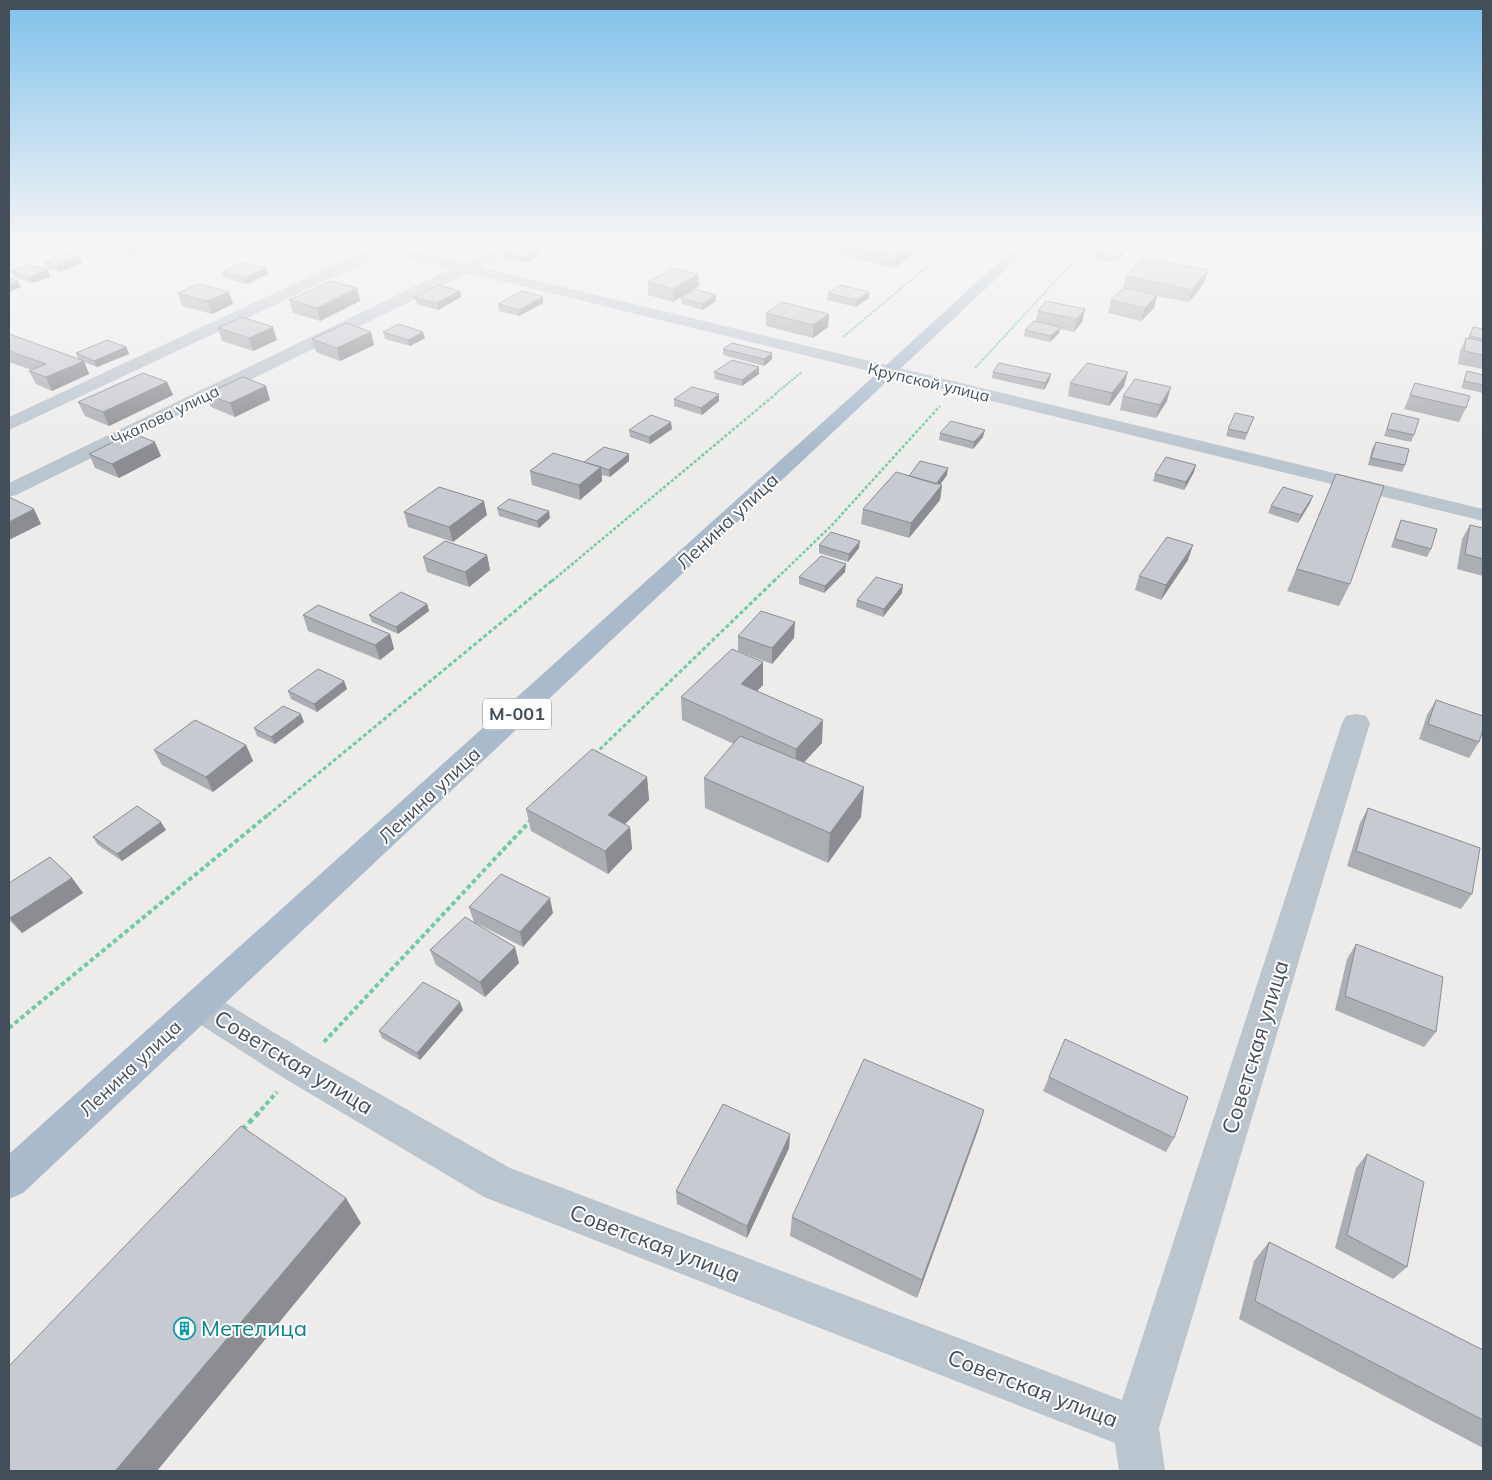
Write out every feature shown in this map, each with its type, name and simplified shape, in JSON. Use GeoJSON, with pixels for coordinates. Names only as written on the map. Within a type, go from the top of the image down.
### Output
{"type":"FeatureCollection","features":[{"type":"Feature","properties":{"kind":"main road","name":"Ленина улица"},"geometry":{"type":"LineString","coordinates":[[9,1180],[950,315]]}},
{"type":"Feature","properties":{"kind":"street"},"geometry":{"type":"LineString","coordinates":[[9,424],[237,315]]}},
{"type":"Feature","properties":{"kind":"street","name":"Чкалова улица"},"geometry":{"type":"LineString","coordinates":[[9,491],[370,315]]}},
{"type":"Feature","properties":{"kind":"street","name":"Крупской улица"},"geometry":{"type":"LineString","coordinates":[[656,315],[956,388],[1481,509]]}},
{"type":"Feature","properties":{"kind":"street","name":"Советская улица"},"geometry":{"type":"LineString","coordinates":[[1142,1471],[1136,1428],[1356,723]]}},
{"type":"Feature","properties":{"kind":"street","name":"Советская улица"},"geometry":{"type":"LineString","coordinates":[[199,1005],[300,1068],[498,1183],[1136,1428]]}},
{"type":"Feature","properties":{"kind":"path"},"geometry":{"type":"LineString","coordinates":[[9,1028],[649,501],[870,315]]}},
{"type":"Feature","properties":{"kind":"path"},"geometry":{"type":"LineString","coordinates":[[592,758],[832,525],[1024,315]]}},
{"type":"Feature","properties":{"kind":"path"},"geometry":{"type":"LineString","coordinates":[[239,1133],[536,814]]}},
{"type":"Feature","properties":{"kind":"building"},"geometry":{"type":"Polygon","coordinates":[[[774,315],[827,315],[813,325],[774,315]]]}},
{"type":"Feature","properties":{"kind":"building"},"geometry":{"type":"Polygon","coordinates":[[[1058,315],[1080,315],[1077,319],[1058,315]]]}},
{"type":"Feature","properties":{"kind":"building"},"geometry":{"type":"Polygon","coordinates":[[[242,317],[273,327],[249,338],[218,328],[242,317]]]}},
{"type":"Feature","properties":{"kind":"building"},"geometry":{"type":"Polygon","coordinates":[[[1034,321],[1061,327],[1051,336],[1025,330],[1034,321]]]}},
{"type":"Feature","properties":{"kind":"building"},"geometry":{"type":"Polygon","coordinates":[[[347,323],[371,332],[337,348],[312,339],[347,323]]]}},
{"type":"Feature","properties":{"kind":"building"},"geometry":{"type":"Polygon","coordinates":[[[399,324],[423,332],[408,340],[383,332],[399,324]]]}},
{"type":"Feature","properties":{"kind":"building"},"geometry":{"type":"Polygon","coordinates":[[[1473,327],[1483,329],[1483,339],[1470,336],[1473,327]]]}},
{"type":"Feature","properties":{"kind":"building"},"geometry":{"type":"Polygon","coordinates":[[[9,334],[84,361],[46,377],[29,371],[46,364],[9,351],[9,334]]]}},
{"type":"Feature","properties":{"kind":"building"},"geometry":{"type":"Polygon","coordinates":[[[1466,338],[1483,341],[1483,355],[1464,351],[1466,338]]]}},
{"type":"Feature","properties":{"kind":"building"},"geometry":{"type":"Polygon","coordinates":[[[107,340],[126,347],[94,361],[76,353],[107,340]]]}},
{"type":"Feature","properties":{"kind":"building"},"geometry":{"type":"Polygon","coordinates":[[[732,343],[772,353],[764,359],[723,349],[732,343]]]}},
{"type":"Feature","properties":{"kind":"building"},"geometry":{"type":"Polygon","coordinates":[[[732,360],[759,367],[742,380],[714,372],[732,360]]]}},
{"type":"Feature","properties":{"kind":"building"},"geometry":{"type":"Polygon","coordinates":[[[999,363],[1051,374],[1045,383],[993,372],[999,363]]]}},
{"type":"Feature","properties":{"kind":"building"},"geometry":{"type":"Polygon","coordinates":[[[1087,363],[1128,372],[1112,393],[1070,383],[1087,363]]]}},
{"type":"Feature","properties":{"kind":"building"},"geometry":{"type":"Polygon","coordinates":[[[1467,371],[1483,375],[1483,385],[1464,381],[1467,371]]]}},
{"type":"Feature","properties":{"kind":"building"},"geometry":{"type":"Polygon","coordinates":[[[143,373],[167,382],[103,412],[78,402],[143,373]]]}},
{"type":"Feature","properties":{"kind":"building"},"geometry":{"type":"Polygon","coordinates":[[[243,377],[266,386],[230,403],[206,394],[243,377]]]}},
{"type":"Feature","properties":{"kind":"building"},"geometry":{"type":"Polygon","coordinates":[[[1135,379],[1171,387],[1160,405],[1123,396],[1135,379]]]}},
{"type":"Feature","properties":{"kind":"building"},"geometry":{"type":"Polygon","coordinates":[[[1415,383],[1470,396],[1466,408],[1410,395],[1415,383]]]}},
{"type":"Feature","properties":{"kind":"building"},"geometry":{"type":"Polygon","coordinates":[[[692,387],[719,394],[701,408],[674,399],[692,387]]]}},
{"type":"Feature","properties":{"kind":"building"},"geometry":{"type":"Polygon","coordinates":[[[1235,413],[1254,417],[1247,433],[1228,429],[1235,413]]]}},
{"type":"Feature","properties":{"kind":"building"},"geometry":{"type":"Polygon","coordinates":[[[1392,413],[1419,419],[1414,435],[1387,429],[1392,413]]]}},
{"type":"Feature","properties":{"kind":"building"},"geometry":{"type":"Polygon","coordinates":[[[651,415],[671,422],[649,437],[629,430],[651,415]]]}},
{"type":"Feature","properties":{"kind":"building"},"geometry":{"type":"Polygon","coordinates":[[[951,421],[985,430],[974,442],[940,433],[951,421]]]}},
{"type":"Feature","properties":{"kind":"building"},"geometry":{"type":"Polygon","coordinates":[[[132,433],[155,442],[112,464],[89,454],[132,433]]]}},
{"type":"Feature","properties":{"kind":"building"},"geometry":{"type":"Polygon","coordinates":[[[1376,442],[1409,449],[1405,465],[1371,458],[1376,442]]]}},
{"type":"Feature","properties":{"kind":"building"},"geometry":{"type":"Polygon","coordinates":[[[604,447],[629,454],[609,470],[584,462],[604,447]]]}},
{"type":"Feature","properties":{"kind":"building"},"geometry":{"type":"Polygon","coordinates":[[[553,453],[601,467],[579,485],[530,471],[553,453]]]}},
{"type":"Feature","properties":{"kind":"building"},"geometry":{"type":"Polygon","coordinates":[[[1166,457],[1196,465],[1186,482],[1155,474],[1166,457]]]}},
{"type":"Feature","properties":{"kind":"building"},"geometry":{"type":"Polygon","coordinates":[[[920,461],[948,468],[936,484],[909,476],[920,461]]]}},
{"type":"Feature","properties":{"kind":"building"},"geometry":{"type":"Polygon","coordinates":[[[896,472],[942,485],[911,523],[863,509],[896,472]]]}},
{"type":"Feature","properties":{"kind":"building"},"geometry":{"type":"Polygon","coordinates":[[[1336,474],[1384,486],[1350,584],[1297,569],[1336,474]]]}},
{"type":"Feature","properties":{"kind":"building"},"geometry":{"type":"Polygon","coordinates":[[[439,487],[484,501],[449,527],[404,512],[439,487]]]}},
{"type":"Feature","properties":{"kind":"building"},"geometry":{"type":"Polygon","coordinates":[[[1283,487],[1313,496],[1301,515],[1271,506],[1283,487]]]}},
{"type":"Feature","properties":{"kind":"building"},"geometry":{"type":"Polygon","coordinates":[[[9,497],[34,509],[9,522],[9,497]]]}},
{"type":"Feature","properties":{"kind":"building"},"geometry":{"type":"Polygon","coordinates":[[[509,499],[549,511],[537,521],[497,508],[509,499]]]}},
{"type":"Feature","properties":{"kind":"building"},"geometry":{"type":"Polygon","coordinates":[[[1401,520],[1437,529],[1431,549],[1395,539],[1401,520]]]}},
{"type":"Feature","properties":{"kind":"building"},"geometry":{"type":"Polygon","coordinates":[[[1470,525],[1483,528],[1483,559],[1465,554],[1470,525]]]}},
{"type":"Feature","properties":{"kind":"building"},"geometry":{"type":"Polygon","coordinates":[[[831,532],[860,541],[849,554],[819,545],[831,532]]]}},
{"type":"Feature","properties":{"kind":"building"},"geometry":{"type":"Polygon","coordinates":[[[1167,537],[1193,545],[1166,585],[1139,576],[1167,537]]]}},
{"type":"Feature","properties":{"kind":"building"},"geometry":{"type":"Polygon","coordinates":[[[445,541],[487,555],[465,572],[423,557],[445,541]]]}},
{"type":"Feature","properties":{"kind":"building"},"geometry":{"type":"Polygon","coordinates":[[[821,556],[846,564],[825,586],[799,577],[821,556]]]}},
{"type":"Feature","properties":{"kind":"building"},"geometry":{"type":"Polygon","coordinates":[[[876,577],[903,585],[884,609],[857,600],[876,577]]]}},
{"type":"Feature","properties":{"kind":"building"},"geometry":{"type":"Polygon","coordinates":[[[401,592],[427,604],[396,627],[369,615],[401,592]]]}},
{"type":"Feature","properties":{"kind":"building"},"geometry":{"type":"Polygon","coordinates":[[[318,605],[390,634],[375,645],[303,615],[318,605]]]}},
{"type":"Feature","properties":{"kind":"building"},"geometry":{"type":"Polygon","coordinates":[[[761,611],[795,622],[772,648],[738,636],[761,611]]]}},
{"type":"Feature","properties":{"kind":"building"},"geometry":{"type":"Polygon","coordinates":[[[732,649],[763,662],[741,684],[823,720],[796,749],[681,697],[732,649]]]}},
{"type":"Feature","properties":{"kind":"building"},"geometry":{"type":"Polygon","coordinates":[[[318,669],[344,681],[314,704],[288,691],[318,669]]]}},
{"type":"Feature","properties":{"kind":"building"},"geometry":{"type":"Polygon","coordinates":[[[1436,700],[1483,716],[1483,729],[1479,742],[1428,724],[1436,700]]]}},
{"type":"Feature","properties":{"kind":"building"},"geometry":{"type":"Polygon","coordinates":[[[283,706],[301,714],[271,737],[254,728],[283,706]]]}},
{"type":"Feature","properties":{"kind":"building"},"geometry":{"type":"Polygon","coordinates":[[[195,720],[246,745],[206,777],[154,750],[195,720]]]}},
{"type":"Feature","properties":{"kind":"building"},"geometry":{"type":"Polygon","coordinates":[[[740,736],[864,787],[830,833],[704,778],[740,736]]]}},
{"type":"Feature","properties":{"kind":"building"},"geometry":{"type":"Polygon","coordinates":[[[592,749],[647,777],[608,815],[630,827],[605,851],[526,809],[592,749]]]}},
{"type":"Feature","properties":{"kind":"building"},"geometry":{"type":"Polygon","coordinates":[[[137,806],[161,822],[117,854],[93,837],[137,806]]]}},
{"type":"Feature","properties":{"kind":"building"},"geometry":{"type":"Polygon","coordinates":[[[1368,808],[1480,848],[1472,894],[1356,851],[1368,808]]]}},
{"type":"Feature","properties":{"kind":"building"},"geometry":{"type":"Polygon","coordinates":[[[50,857],[72,878],[10,918],[9,883],[50,857]]]}},
{"type":"Feature","properties":{"kind":"building"},"geometry":{"type":"Polygon","coordinates":[[[501,874],[550,898],[520,932],[469,907],[501,874]]]}},
{"type":"Feature","properties":{"kind":"building"},"geometry":{"type":"Polygon","coordinates":[[[465,917],[515,947],[480,982],[430,950],[465,917]]]}},
{"type":"Feature","properties":{"kind":"building"},"geometry":{"type":"Polygon","coordinates":[[[1356,944],[1443,977],[1436,1032],[1345,996],[1356,944]]]}},
{"type":"Feature","properties":{"kind":"building"},"geometry":{"type":"Polygon","coordinates":[[[423,982],[460,1002],[417,1053],[379,1031],[423,982]]]}},
{"type":"Feature","properties":{"kind":"building"},"geometry":{"type":"Polygon","coordinates":[[[1065,1039],[1188,1097],[1174,1138],[1049,1077],[1065,1039]]]}},
{"type":"Feature","properties":{"kind":"building"},"geometry":{"type":"Polygon","coordinates":[[[864,1059],[984,1110],[922,1280],[792,1217],[864,1059]]]}},
{"type":"Feature","properties":{"kind":"building"},"geometry":{"type":"Polygon","coordinates":[[[723,1104],[790,1134],[747,1226],[676,1191],[723,1104]]]}},
{"type":"Feature","properties":{"kind":"building","name":"Метелица"},"geometry":{"type":"Polygon","coordinates":[[[241,1126],[346,1198],[115,1471],[9,1471],[9,1366],[241,1126]]]}},
{"type":"Feature","properties":{"kind":"building"},"geometry":{"type":"Polygon","coordinates":[[[1367,1154],[1424,1182],[1407,1267],[1347,1235],[1367,1154]]]}},
{"type":"Feature","properties":{"kind":"building"},"geometry":{"type":"Polygon","coordinates":[[[1269,1242],[1483,1350],[1483,1420],[1255,1301],[1269,1242]]]}},
{"type":"Feature","properties":{"kind":"place","name":"Метелица"},"geometry":{"type":"Point","coordinates":[185,1328]}}]}
